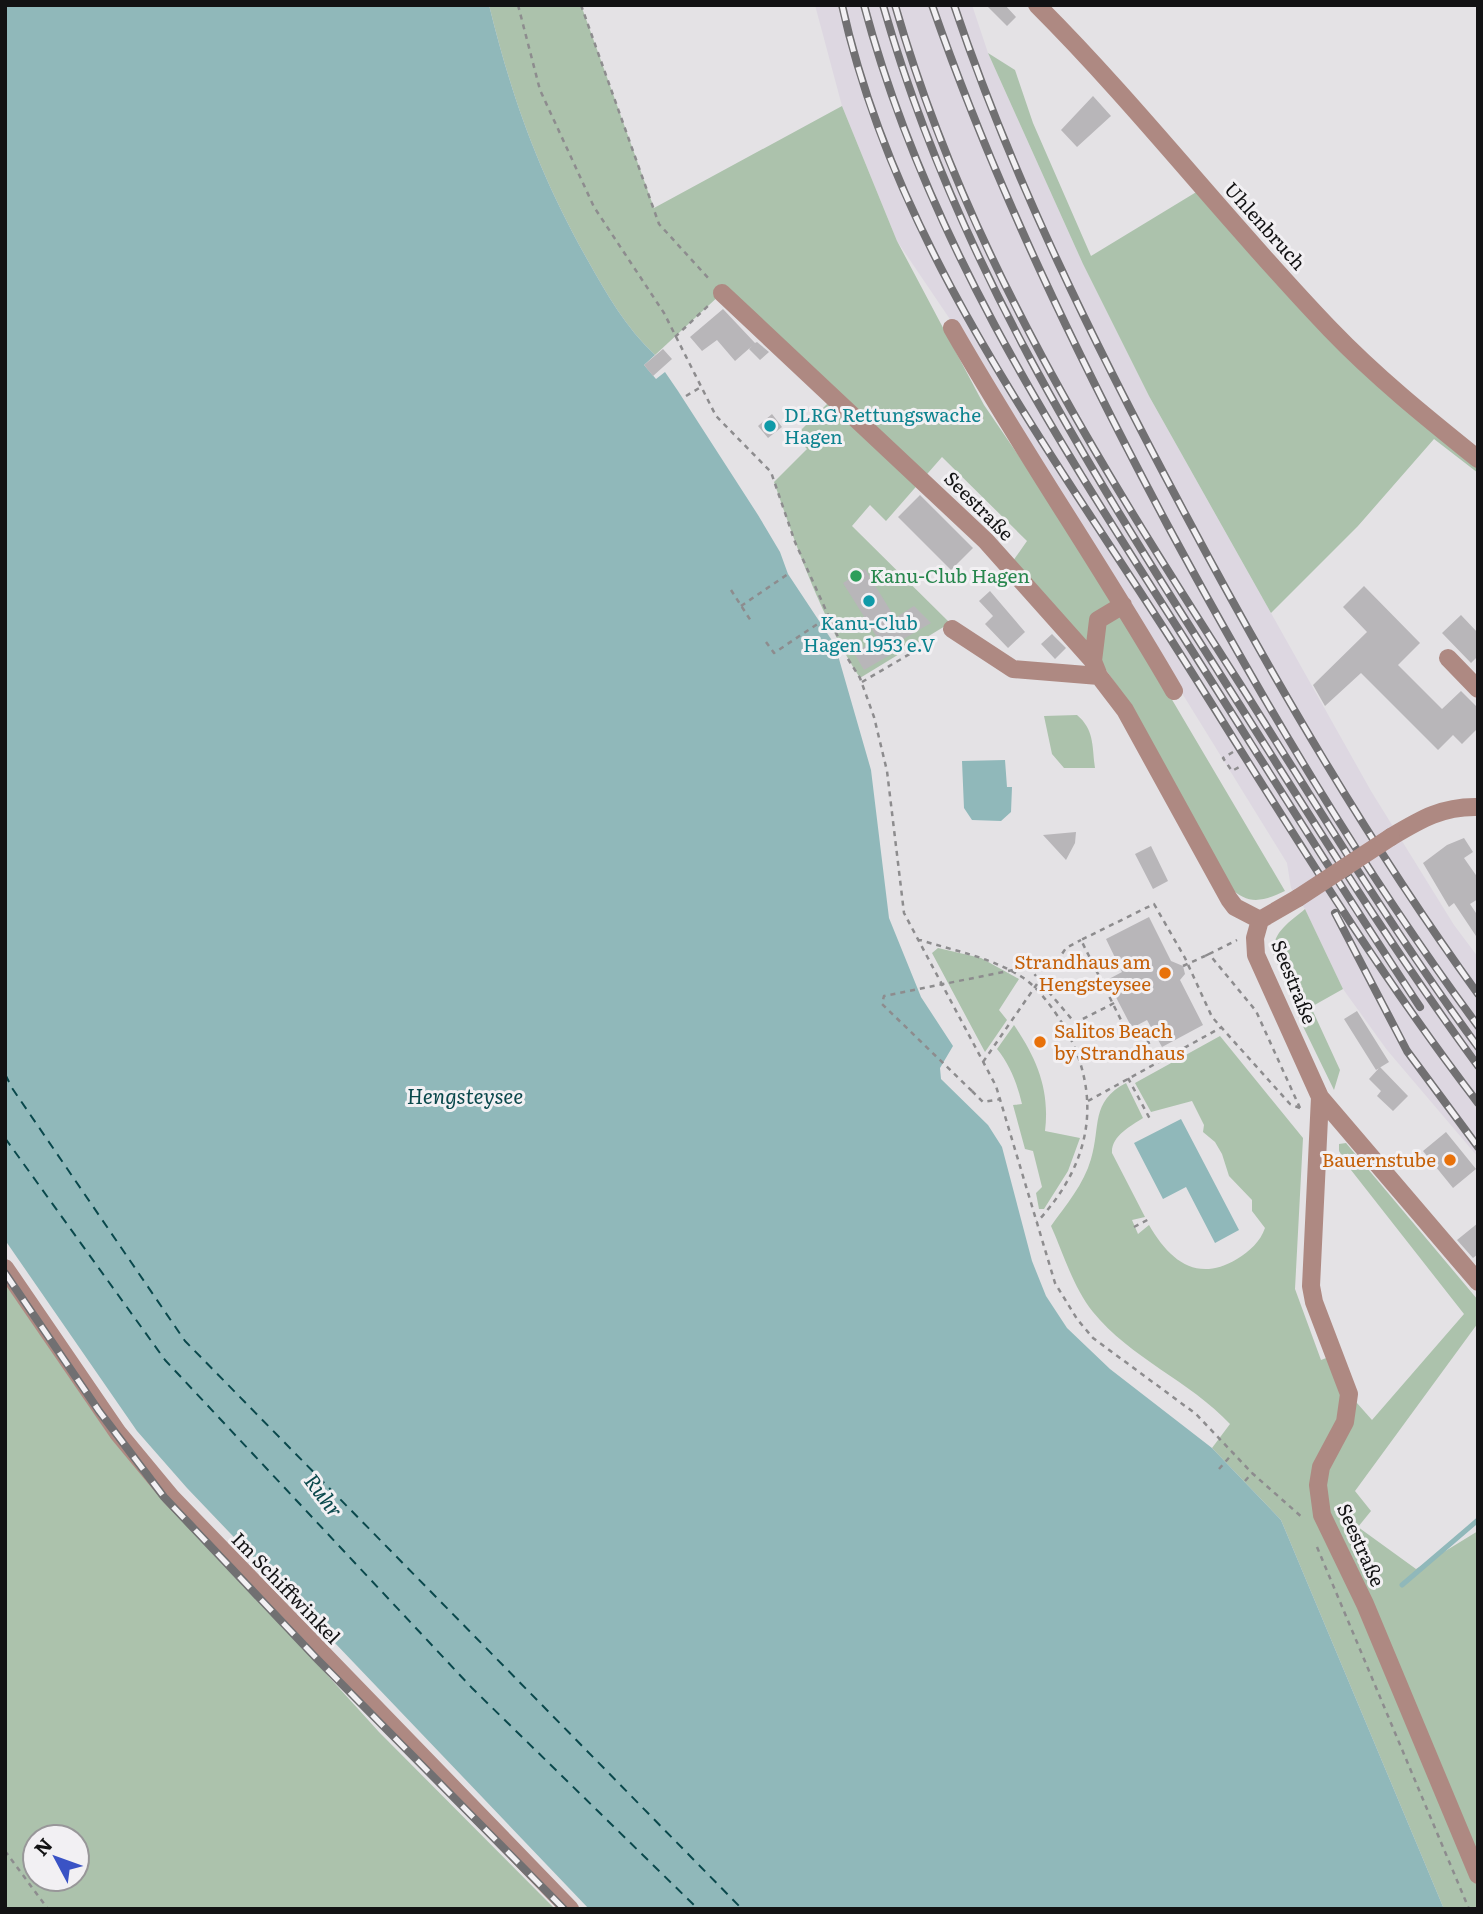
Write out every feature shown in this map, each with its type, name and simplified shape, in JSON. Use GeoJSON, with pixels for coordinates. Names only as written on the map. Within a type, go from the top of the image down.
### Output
{"type":"FeatureCollection","features":[{"type":"Feature","properties":{"kind":"street","name":"Uhlenbruch"},"geometry":{"type":"LineString","coordinates":[[1037,5],[1102,70],[1249,241],[1331,330],[1397,394],[1478,459]]}},
{"type":"Feature","properties":{"kind":"street","name":"Seestraße"},"geometry":{"type":"LineString","coordinates":[[722,293],[986,541],[1096,669],[1125,710],[1229,899],[1235,907],[1260,920]]}},
{"type":"Feature","properties":{"kind":"street"},"geometry":{"type":"LineString","coordinates":[[952,328],[1000,413],[1049,484],[1174,691]]}},
{"type":"Feature","properties":{"kind":"street"},"geometry":{"type":"LineString","coordinates":[[952,629],[1013,669],[1096,669],[1098,620],[1123,605]]}},
{"type":"Feature","properties":{"kind":"street"},"geometry":{"type":"LineString","coordinates":[[1448,657],[1478,689]]}},
{"type":"Feature","properties":{"kind":"street","name":"Seestraße"},"geometry":{"type":"LineString","coordinates":[[1478,807],[1458,807],[1432,812],[1260,920],[1255,938],[1256,954],[1320,1097],[1478,1282]]}},
{"type":"Feature","properties":{"kind":"street","name":"Seestraße"},"geometry":{"type":"LineString","coordinates":[[1320,1097],[1311,1286],[1314,1302],[1349,1394],[1345,1422],[1321,1467],[1318,1485],[1322,1515],[1365,1604],[1478,1875]]}},
{"type":"Feature","properties":{"kind":"street","name":"Im Schiffwinkel"},"geometry":{"type":"LineString","coordinates":[[5,1268],[118,1433],[171,1497],[570,1909]]}},
{"type":"Feature","properties":{"kind":"path"},"geometry":{"type":"LineString","coordinates":[[518,5],[540,90],[594,207],[664,313],[716,416],[771,472],[795,542],[848,659],[862,682],[887,771],[904,913],[1001,1099],[1055,1283],[1077,1320],[1115,1356],[1196,1414],[1252,1473],[1297,1510],[1307,1523]]}},
{"type":"Feature","properties":{"kind":"path"},"geometry":{"type":"LineString","coordinates":[[581,5],[659,224],[722,293],[675,337]]}},
{"type":"Feature","properties":{"kind":"path"},"geometry":{"type":"LineString","coordinates":[[686,397],[701,387]]}},
{"type":"Feature","properties":{"kind":"path"},"geometry":{"type":"LineString","coordinates":[[741,606],[788,574]]}},
{"type":"Feature","properties":{"kind":"path"},"geometry":{"type":"LineString","coordinates":[[731,590],[751,621]]}},
{"type":"Feature","properties":{"kind":"path"},"geometry":{"type":"LineString","coordinates":[[766,642],[774,653],[819,623]]}},
{"type":"Feature","properties":{"kind":"path"},"geometry":{"type":"LineString","coordinates":[[862,682],[952,629]]}},
{"type":"Feature","properties":{"kind":"path"},"geometry":{"type":"LineString","coordinates":[[1233,752],[1223,758],[1232,771],[1241,766]]}},
{"type":"Feature","properties":{"kind":"path"},"geometry":{"type":"LineString","coordinates":[[1051,970],[1066,947],[1154,904],[1185,958],[1212,1017],[1290,1104],[1319,1117]]}},
{"type":"Feature","properties":{"kind":"path"},"geometry":{"type":"LineString","coordinates":[[917,939],[981,956],[1025,979],[1056,1013],[1071,1039],[1082,1066],[1088,1101],[1087,1128],[1080,1157],[1066,1186],[1036,1223]]}},
{"type":"Feature","properties":{"kind":"path"},"geometry":{"type":"LineString","coordinates":[[1081,940],[1131,1040],[1144,1033],[1158,1062]]}},
{"type":"Feature","properties":{"kind":"path"},"geometry":{"type":"LineString","coordinates":[[1183,966],[1235,941]]}},
{"type":"Feature","properties":{"kind":"path"},"geometry":{"type":"LineString","coordinates":[[1209,954],[1256,1011],[1300,1108]]}},
{"type":"Feature","properties":{"kind":"path"},"geometry":{"type":"LineString","coordinates":[[1001,1099],[983,1102],[882,1004],[884,996],[1028,967],[1036,976]]}},
{"type":"Feature","properties":{"kind":"path"},"geometry":{"type":"LineString","coordinates":[[983,1062],[1037,984]]}},
{"type":"Feature","properties":{"kind":"path"},"geometry":{"type":"LineString","coordinates":[[1042,984],[1075,1023],[1118,1001]]}},
{"type":"Feature","properties":{"kind":"path"},"geometry":{"type":"LineString","coordinates":[[1088,1101],[1222,1027]]}},
{"type":"Feature","properties":{"kind":"path"},"geometry":{"type":"LineString","coordinates":[[1128,1079],[1150,1119]]}},
{"type":"Feature","properties":{"kind":"path"},"geometry":{"type":"LineString","coordinates":[[1135,1227],[1151,1218]]}},
{"type":"Feature","properties":{"kind":"path"},"geometry":{"type":"LineString","coordinates":[[1219,1469],[1234,1452]]}},
{"type":"Feature","properties":{"kind":"path"},"geometry":{"type":"LineString","coordinates":[[1245,1481],[1252,1473]]}},
{"type":"Feature","properties":{"kind":"path"},"geometry":{"type":"LineString","coordinates":[[1312,1535],[1469,1909]]}},
{"type":"Feature","properties":{"kind":"path"},"geometry":{"type":"LineString","coordinates":[[5,1851],[48,1909]]}},
{"type":"Feature","properties":{"kind":"shaded area"},"geometry":{"type":"Polygon","coordinates":[[[815,5],[972,5],[988,53],[1083,264],[1149,396],[1371,791],[1454,925],[1478,957],[1478,1157],[1387,1050],[1343,989],[1305,909],[1291,888],[1287,863],[960,334],[897,241],[842,106],[815,5]]]}},
{"type":"Feature","properties":{"kind":"green space"},"geometry":{"type":"Polygon","coordinates":[[[489,5],[581,5],[654,208],[842,106],[897,241],[984,405],[1086,554],[1285,891],[1256,900],[1243,897],[1229,887],[1132,707],[1087,643],[1013,561],[1027,541],[942,457],[886,521],[870,505],[852,526],[950,623],[860,678],[822,608],[774,482],[807,449],[795,436],[833,398],[722,293],[655,355],[645,345],[609,297],[555,197],[518,105],[489,5]]]}},
{"type":"Feature","properties":{"kind":"green space"},"geometry":{"type":"Polygon","coordinates":[[[988,53],[1015,70],[1033,123],[1091,256],[1198,191],[1478,464],[1478,473],[1434,439],[1358,526],[1271,613],[1149,396],[1083,264],[988,53]]]}},
{"type":"Feature","properties":{"kind":"green space"},"geometry":{"type":"Polygon","coordinates":[[[1077,715],[1090,733],[1095,768],[1064,768],[1052,754],[1044,716],[1077,715]]]}},
{"type":"Feature","properties":{"kind":"green space"},"geometry":{"type":"Polygon","coordinates":[[[1305,909],[1343,989],[1311,1007],[1340,1070],[1334,1090],[1297,1014],[1273,953],[1279,933],[1305,909]]]}},
{"type":"Feature","properties":{"kind":"green space"},"geometry":{"type":"Polygon","coordinates":[[[938,948],[981,958],[1019,979],[999,1010],[1007,1020],[985,1052],[932,953],[938,948]]]}},
{"type":"Feature","properties":{"kind":"green space"},"geometry":{"type":"Polygon","coordinates":[[[1014,1025],[1040,1075],[1045,1102],[1045,1131],[1080,1138],[1068,1171],[1044,1209],[1039,1209],[1036,1193],[1042,1187],[1033,1151],[1025,1149],[1013,1105],[1022,1104],[1020,1096],[1009,1068],[997,1049],[1014,1025]]]}},
{"type":"Feature","properties":{"kind":"green space"},"geometry":{"type":"Polygon","coordinates":[[[1220,1036],[1303,1138],[1295,1289],[1321,1360],[1334,1355],[1349,1394],[1372,1420],[1464,1314],[1351,1170],[1339,1151],[1339,1144],[1346,1143],[1478,1300],[1478,1323],[1355,1491],[1371,1511],[1358,1527],[1416,1569],[1478,1531],[1478,1909],[1444,1909],[1281,1520],[1212,1448],[1230,1424],[1197,1395],[1124,1343],[1093,1312],[1074,1281],[1051,1226],[1074,1194],[1088,1168],[1102,1107],[1115,1090],[1126,1083],[1143,1118],[1118,1137],[1112,1153],[1145,1217],[1132,1220],[1138,1234],[1149,1225],[1176,1258],[1197,1268],[1223,1266],[1254,1246],[1265,1228],[1252,1211],[1252,1200],[1229,1176],[1215,1142],[1203,1132],[1204,1125],[1192,1101],[1151,1112],[1135,1083],[1220,1036]]]}},
{"type":"Feature","properties":{"kind":"green space"},"geometry":{"type":"Polygon","coordinates":[[[5,1283],[107,1432],[379,1732],[555,1909],[5,1909],[5,1283]]]}},
{"type":"Feature","properties":{"kind":"water","name":"Hengsteysee"},"geometry":{"type":"Polygon","coordinates":[[[5,5],[489,5],[518,105],[541,166],[570,227],[617,310],[655,355],[644,365],[656,379],[665,372],[678,391],[758,515],[780,552],[788,574],[835,645],[871,770],[889,918],[921,997],[953,1046],[940,1068],[941,1079],[988,1125],[1002,1147],[1032,1261],[1046,1296],[1067,1328],[1110,1369],[1212,1448],[1281,1520],[1444,1909],[589,1909],[187,1488],[137,1431],[5,1240],[5,5]]]}},
{"type":"Feature","properties":{"kind":"water"},"geometry":{"type":"Polygon","coordinates":[[[1005,760],[1007,787],[1012,787],[1011,812],[1001,821],[972,820],[964,808],[962,761],[1005,760]]]}},
{"type":"Feature","properties":{"kind":"water"},"geometry":{"type":"Polygon","coordinates":[[[1181,1119],[1239,1230],[1215,1243],[1186,1187],[1163,1199],[1134,1143],[1181,1119]]]}},
{"type":"Feature","properties":{"kind":"building"},"geometry":{"type":"Polygon","coordinates":[[[986,5],[1005,5],[1016,17],[1007,26],[986,5]]]}},
{"type":"Feature","properties":{"kind":"building"},"geometry":{"type":"Polygon","coordinates":[[[1093,96],[1111,116],[1077,147],[1061,130],[1093,96]]]}},
{"type":"Feature","properties":{"kind":"building"},"geometry":{"type":"Polygon","coordinates":[[[723,309],[755,343],[769,352],[760,360],[749,349],[752,346],[735,361],[717,340],[702,351],[690,337],[723,309]]]}},
{"type":"Feature","properties":{"kind":"building"},"geometry":{"type":"Polygon","coordinates":[[[663,349],[672,359],[653,376],[644,365],[663,349]]]}},
{"type":"Feature","properties":{"kind":"building","name":"DLRG Rettungswache Hagen"},"geometry":{"type":"Polygon","coordinates":[[[772,414],[782,427],[768,438],[758,426],[772,414]]]}},
{"type":"Feature","properties":{"kind":"building"},"geometry":{"type":"Polygon","coordinates":[[[920,495],[973,548],[951,570],[898,517],[920,495]]]}},
{"type":"Feature","properties":{"kind":"building"},"geometry":{"type":"Polygon","coordinates":[[[865,569],[895,618],[914,606],[931,623],[886,649],[890,655],[864,670],[854,653],[878,639],[843,583],[865,569]]]}},
{"type":"Feature","properties":{"kind":"building"},"geometry":{"type":"Polygon","coordinates":[[[1364,586],[1420,643],[1398,665],[1442,709],[1461,691],[1478,708],[1478,728],[1462,744],[1453,735],[1438,750],[1361,673],[1325,706],[1313,685],[1367,632],[1343,607],[1364,586]]]}},
{"type":"Feature","properties":{"kind":"building"},"geometry":{"type":"Polygon","coordinates":[[[990,591],[1025,632],[1008,648],[985,624],[993,616],[979,601],[990,591]]]}},
{"type":"Feature","properties":{"kind":"building"},"geometry":{"type":"Polygon","coordinates":[[[1461,615],[1478,633],[1478,656],[1471,663],[1442,633],[1461,615]]]}},
{"type":"Feature","properties":{"kind":"building"},"geometry":{"type":"Polygon","coordinates":[[[1052,634],[1066,648],[1055,659],[1041,644],[1052,634]]]}},
{"type":"Feature","properties":{"kind":"building"},"geometry":{"type":"Polygon","coordinates":[[[1076,832],[1075,843],[1066,860],[1043,835],[1076,832]]]}},
{"type":"Feature","properties":{"kind":"building"},"geometry":{"type":"Polygon","coordinates":[[[1464,838],[1473,852],[1464,858],[1478,878],[1478,899],[1470,904],[1478,916],[1478,939],[1454,903],[1449,907],[1423,863],[1447,845],[1464,838]]]}},
{"type":"Feature","properties":{"kind":"building"},"geometry":{"type":"Polygon","coordinates":[[[1151,846],[1168,881],[1153,889],[1135,854],[1151,846]]]}},
{"type":"Feature","properties":{"kind":"building"},"geometry":{"type":"Polygon","coordinates":[[[1149,917],[1171,961],[1183,966],[1185,974],[1180,980],[1203,1025],[1162,1047],[1147,1020],[1132,1028],[1107,980],[1122,972],[1106,939],[1149,917]]]}},
{"type":"Feature","properties":{"kind":"building"},"geometry":{"type":"Polygon","coordinates":[[[1357,1011],[1389,1062],[1376,1070],[1344,1019],[1357,1011]]]}},
{"type":"Feature","properties":{"kind":"building"},"geometry":{"type":"Polygon","coordinates":[[[1380,1067],[1408,1096],[1393,1111],[1377,1096],[1381,1091],[1369,1079],[1380,1067]]]}},
{"type":"Feature","properties":{"kind":"building","name":"Bauernstube"},"geometry":{"type":"Polygon","coordinates":[[[1446,1132],[1476,1169],[1453,1188],[1423,1151],[1446,1132]]]}},
{"type":"Feature","properties":{"kind":"building"},"geometry":{"type":"Polygon","coordinates":[[[1478,1223],[1478,1254],[1473,1258],[1457,1240],[1478,1223]]]}},
{"type":"Feature","properties":{"kind":"waterway"},"geometry":{"type":"LineString","coordinates":[[1402,1585],[1478,1520]]}},
{"type":"Feature","properties":{"kind":"ferry route"},"geometry":{"type":"LineString","coordinates":[[5,1074],[185,1341],[742,1909]]}},
{"type":"Feature","properties":{"kind":"ferry route"},"geometry":{"type":"LineString","coordinates":[[5,1138],[165,1360],[472,1688],[698,1909]]}},
{"type":"Feature","properties":{"kind":"railway"},"geometry":{"type":"LineString","coordinates":[[842,5],[866,92],[897,175],[935,256],[978,335],[1072,488],[1357,933],[1478,1103]]}},
{"type":"Feature","properties":{"kind":"railway"},"geometry":{"type":"LineString","coordinates":[[864,5],[890,89],[921,171],[996,328],[1084,479],[1420,1007]]}},
{"type":"Feature","properties":{"kind":"railway"},"geometry":{"type":"LineString","coordinates":[[883,5],[913,98],[947,186],[986,272],[1029,356],[1173,601],[1348,876],[1478,1066]]}},
{"type":"Feature","properties":{"kind":"railway"},"geometry":{"type":"LineString","coordinates":[[895,5],[925,97],[960,186],[999,273],[1042,357],[1138,522],[1326,822],[1478,1047]]}},
{"type":"Feature","properties":{"kind":"railway"},"geometry":{"type":"LineString","coordinates":[[932,5],[983,139],[1040,270],[1070,335],[1168,526],[1276,718],[1353,844],[1478,1026]]}},
{"type":"Feature","properties":{"kind":"railway"},"geometry":{"type":"LineString","coordinates":[[954,5],[1002,135],[1029,198],[1087,323],[1182,508],[1250,633],[1359,817],[1478,994]]}},
{"type":"Feature","properties":{"kind":"railway"},"geometry":{"type":"LineString","coordinates":[[1335,913],[1407,1051],[1478,1147]]}},
{"type":"Feature","properties":{"kind":"railway"},"geometry":{"type":"LineString","coordinates":[[5,1273],[99,1411],[164,1497],[318,1660],[564,1909]]}},
{"type":"Feature","properties":{"kind":"place","name":"DLRG Rettungswache Hagen"},"geometry":{"type":"Point","coordinates":[770,426]}},
{"type":"Feature","properties":{"kind":"place","name":"Kanu-Club Hagen"},"geometry":{"type":"Point","coordinates":[856,576]}},
{"type":"Feature","properties":{"kind":"place","name":"Kanu-Club Hagen 1953 e.V"},"geometry":{"type":"Point","coordinates":[869,601]}},
{"type":"Feature","properties":{"kind":"place","name":"Strandhaus am Hengsteysee"},"geometry":{"type":"Point","coordinates":[1165,973]}},
{"type":"Feature","properties":{"kind":"place","name":"Salitos Beach by Strandhaus"},"geometry":{"type":"Point","coordinates":[1040,1042]}},
{"type":"Feature","properties":{"kind":"place","name":"Bauernstube"},"geometry":{"type":"Point","coordinates":[1450,1160]}},
{"type":"Feature","properties":{"kind":"water label","name":"Ruhr"},"geometry":{"type":"Point","coordinates":[323,1496]}}]}
